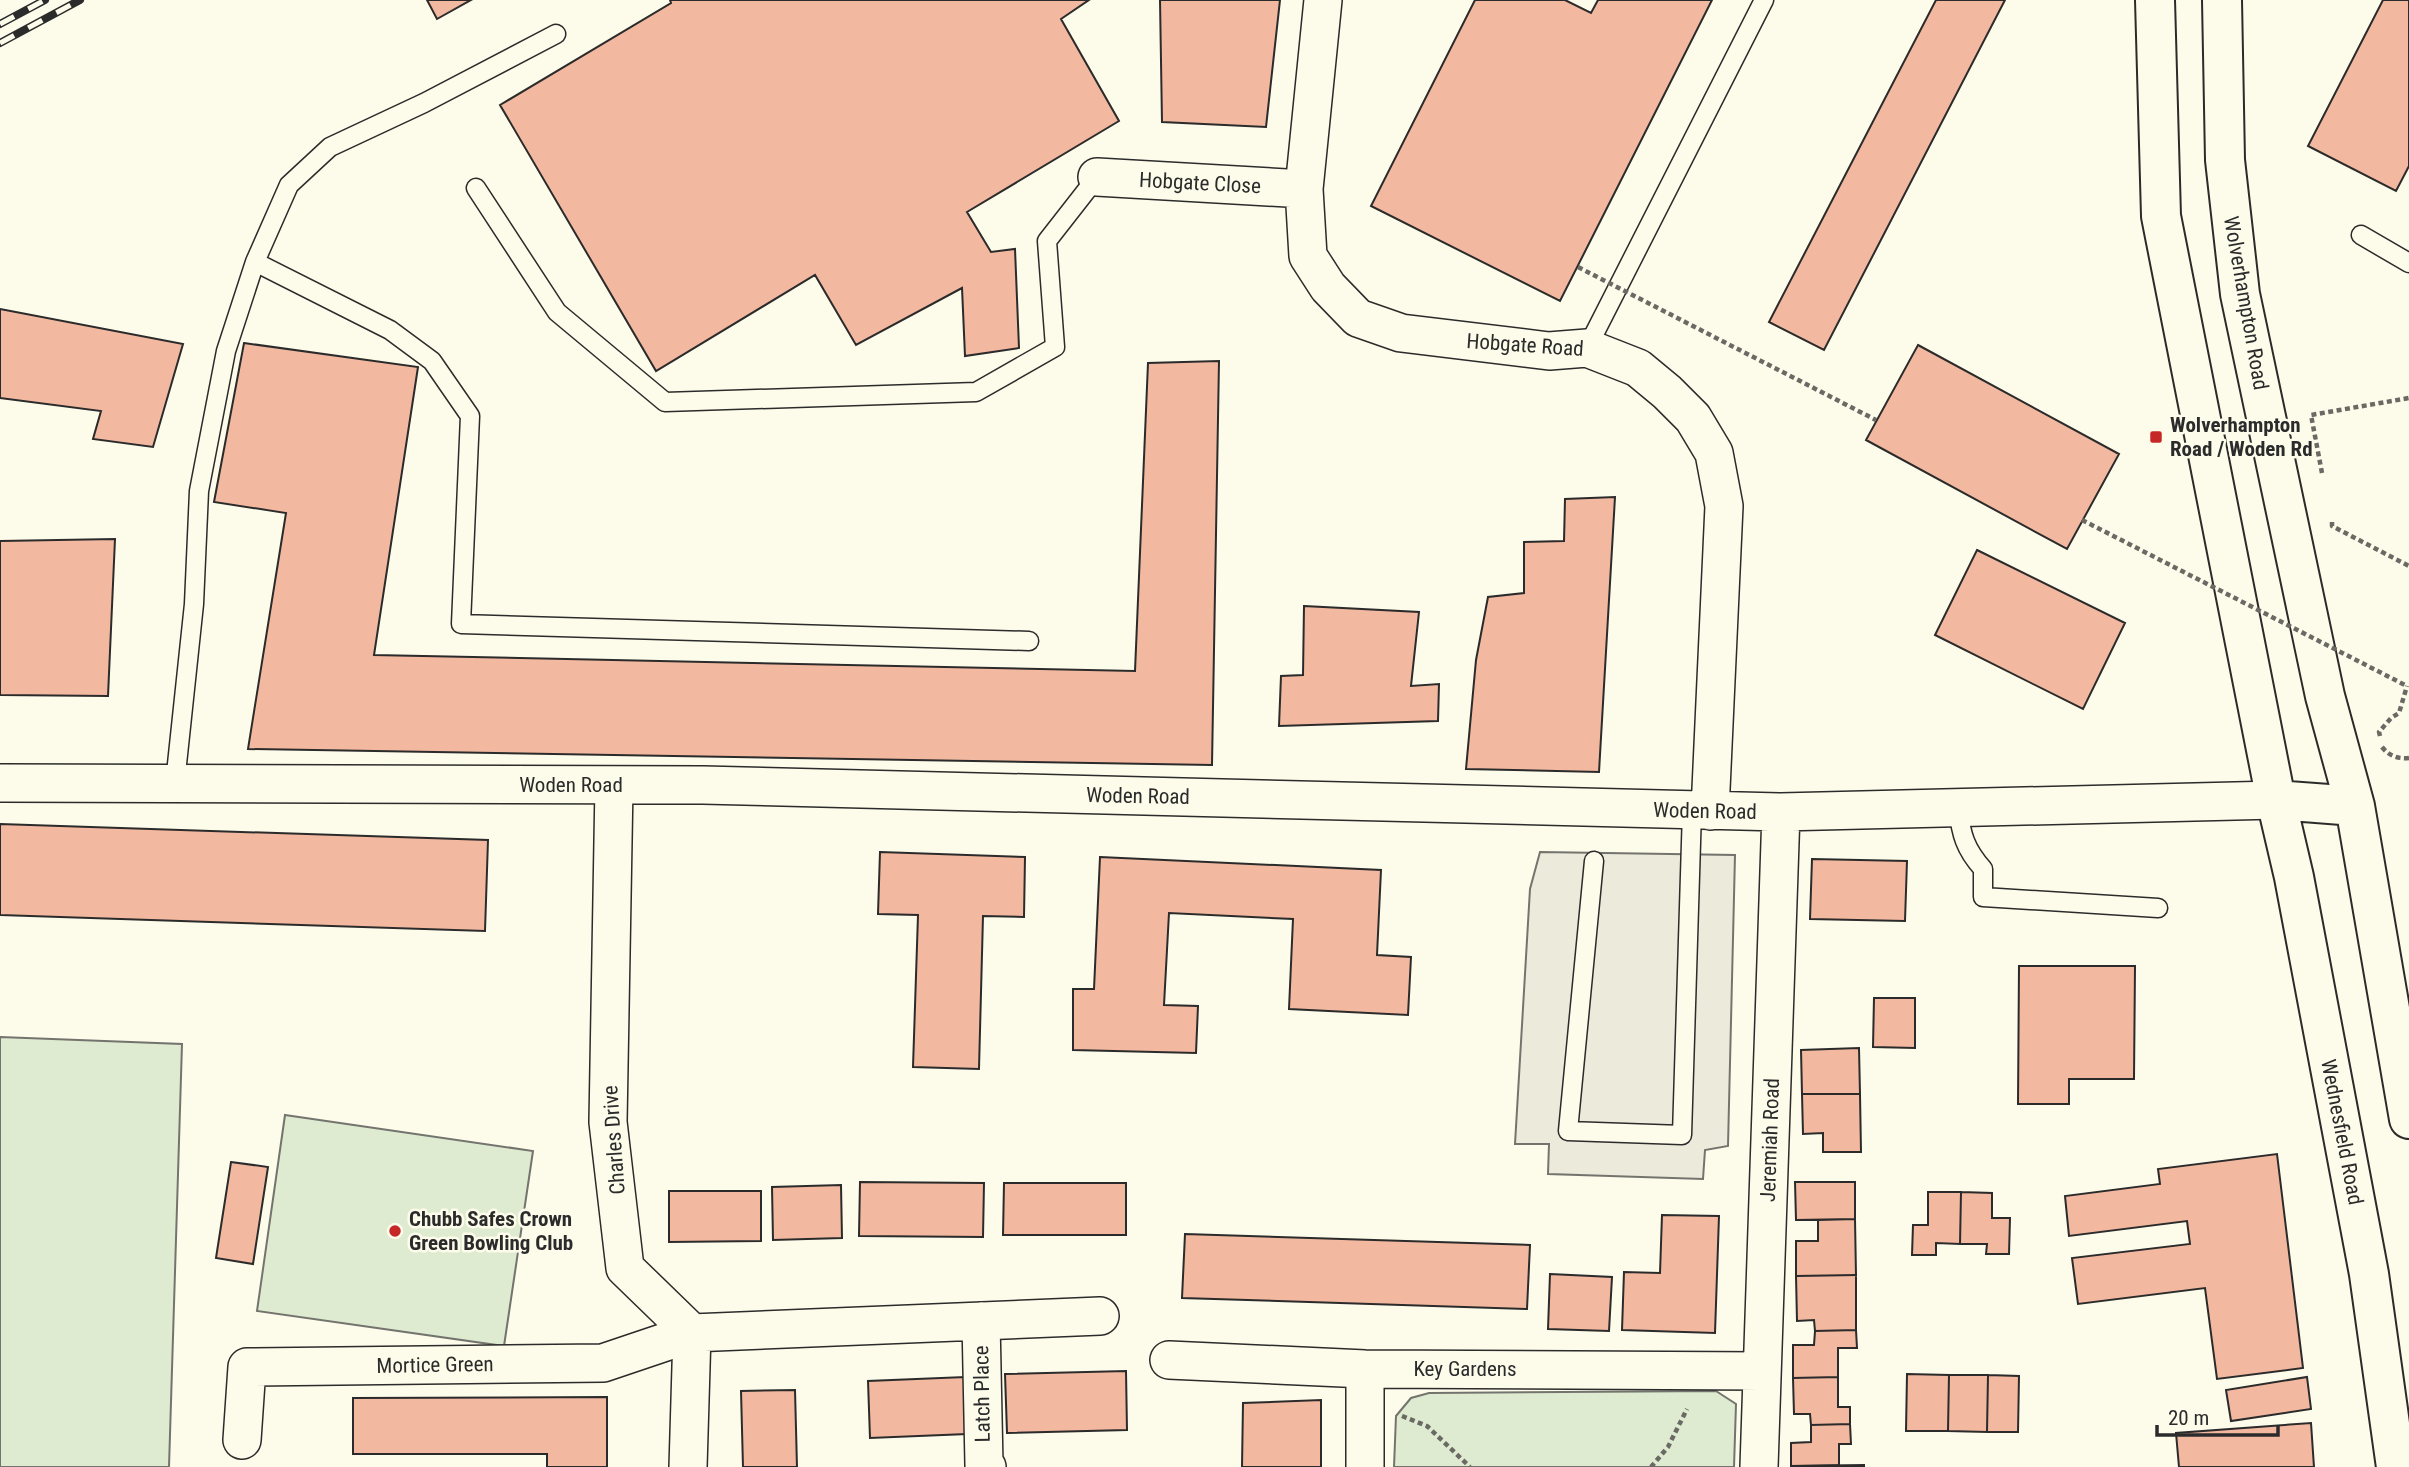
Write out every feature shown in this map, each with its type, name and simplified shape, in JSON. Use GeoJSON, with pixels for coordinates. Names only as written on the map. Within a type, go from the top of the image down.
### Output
{"type":"FeatureCollection","features":[{"type":"Feature","properties":{"kind":"main road"},"geometry":{"type":"LineString","coordinates":[[2155,0],[2161,216],[2276,800],[2354,806],[2409,1119]]}},
{"type":"Feature","properties":{"kind":"main road","name":"Wolverhampton Road"},"geometry":{"type":"LineString","coordinates":[[2222,0],[2225,160],[2240,294],[2325,696],[2354,806]]}},
{"type":"Feature","properties":{"kind":"main road","name":"Wednesfield Road"},"geometry":{"type":"LineString","coordinates":[[2276,800],[2294,877],[2369,1274],[2396,1467]]}},
{"type":"Feature","properties":{"kind":"street","name":"Hobgate Road"},"geometry":{"type":"LineString","coordinates":[[1322,0],[1304,189],[1308,256],[1328,288],[1358,318],[1401,333],[1549,351],[1587,348],[1638,368],[1693,418],[1714,453],[1724,506],[1701,811]]}},
{"type":"Feature","properties":{"kind":"street","name":"Hobgate Close"},"geometry":{"type":"LineString","coordinates":[[1097,177],[1304,189]]}},
{"type":"Feature","properties":{"kind":"street","name":"Woden Road"},"geometry":{"type":"LineString","coordinates":[[0,783],[703,785],[1781,813],[2276,800]]}},
{"type":"Feature","properties":{"kind":"street","name":"Charles Drive"},"geometry":{"type":"LineString","coordinates":[[614,785],[608,1122],[625,1268],[692,1333]]}},
{"type":"Feature","properties":{"kind":"street","name":"Jeremiah Road"},"geometry":{"type":"LineString","coordinates":[[1759,1467],[1781,813]]}},
{"type":"Feature","properties":{"kind":"street"},"geometry":{"type":"LineString","coordinates":[[688,1467],[692,1333],[1100,1315]]}},
{"type":"Feature","properties":{"kind":"street","name":"Latch Place"},"geometry":{"type":"LineString","coordinates":[[981,1321],[986,1467]]}},
{"type":"Feature","properties":{"kind":"street","name":"Mortice Green"},"geometry":{"type":"LineString","coordinates":[[242,1440],[247,1367],[603,1363],[692,1333]]}},
{"type":"Feature","properties":{"kind":"street","name":"Key Gardens"},"geometry":{"type":"LineString","coordinates":[[1169,1360],[1365,1369],[1762,1371]]}},
{"type":"Feature","properties":{"kind":"street"},"geometry":{"type":"LineString","coordinates":[[1365,1369],[1365,1467]]}},
{"type":"Feature","properties":{"kind":"lane"},"geometry":{"type":"LineString","coordinates":[[1587,348],[1764,0]]}},
{"type":"Feature","properties":{"kind":"lane"},"geometry":{"type":"LineString","coordinates":[[175,783],[194,604],[199,491],[226,351],[255,262],[289,185],[330,147],[424,103],[556,34]]}},
{"type":"Feature","properties":{"kind":"lane"},"geometry":{"type":"LineString","coordinates":[[476,188],[557,312],[665,402],[976,392],[1055,347],[1047,242],[1097,177]]}},
{"type":"Feature","properties":{"kind":"lane"},"geometry":{"type":"LineString","coordinates":[[2361,235],[2409,263]]}},
{"type":"Feature","properties":{"kind":"lane"},"geometry":{"type":"LineString","coordinates":[[255,262],[390,330],[432,361],[470,416],[461,624],[1028,641]]}},
{"type":"Feature","properties":{"kind":"lane"},"geometry":{"type":"LineString","coordinates":[[1958,808],[1961,830],[1969,854],[1983,869],[1983,897],[2158,908]]}},
{"type":"Feature","properties":{"kind":"lane"},"geometry":{"type":"LineString","coordinates":[[1594,861],[1568,1131],[1682,1135],[1701,811]]}},
{"type":"Feature","properties":{"kind":"path"},"geometry":{"type":"LineString","coordinates":[[1578,267],[1876,420]]}},
{"type":"Feature","properties":{"kind":"path"},"geometry":{"type":"LineString","coordinates":[[2323,477],[2311,415],[2409,398]]}},
{"type":"Feature","properties":{"kind":"path"},"geometry":{"type":"LineString","coordinates":[[2330,513],[2332,526],[2409,566]]}},
{"type":"Feature","properties":{"kind":"path"},"geometry":{"type":"LineString","coordinates":[[2081,520],[2407,686],[2399,713],[2379,732],[2381,745],[2387,753],[2397,758],[2409,758]]}},
{"type":"Feature","properties":{"kind":"path"},"geometry":{"type":"LineString","coordinates":[[1651,1467],[1668,1447],[1706,1371]]}},
{"type":"Feature","properties":{"kind":"path"},"geometry":{"type":"LineString","coordinates":[[1365,1407],[1412,1418],[1427,1426],[1469,1467]]}},
{"type":"Feature","properties":{"kind":"green space"},"geometry":{"type":"Polygon","coordinates":[[[0,1037],[182,1044],[169,1467],[0,1467],[0,1037]]]}},
{"type":"Feature","properties":{"kind":"green space","name":"Chubb Safes Crown Green Bowling Club"},"geometry":{"type":"Polygon","coordinates":[[[285,1115],[533,1151],[504,1346],[257,1311],[285,1115]]]}},
{"type":"Feature","properties":{"kind":"green space"},"geometry":{"type":"Polygon","coordinates":[[[1716,1391],[1736,1404],[1734,1467],[1394,1467],[1396,1416],[1411,1398],[1429,1393],[1716,1391]]]}},
{"type":"Feature","properties":{"kind":"shaded area"},"geometry":{"type":"Polygon","coordinates":[[[1540,852],[1735,855],[1728,1146],[1705,1150],[1703,1179],[1548,1174],[1549,1144],[1515,1144],[1530,889],[1540,852]]]}},
{"type":"Feature","properties":{"kind":"building"},"geometry":{"type":"Polygon","coordinates":[[[427,0],[471,0],[437,19],[427,0]]]}},
{"type":"Feature","properties":{"kind":"building"},"geometry":{"type":"Polygon","coordinates":[[[670,0],[1089,0],[1061,19],[1119,121],[967,212],[991,252],[1015,249],[1019,348],[965,356],[962,288],[856,345],[815,275],[656,371],[500,105],[671,3],[670,0]]]}},
{"type":"Feature","properties":{"kind":"building"},"geometry":{"type":"Polygon","coordinates":[[[1160,0],[1280,0],[1266,127],[1162,122],[1160,0]]]}},
{"type":"Feature","properties":{"kind":"building"},"geometry":{"type":"Polygon","coordinates":[[[1475,0],[1565,0],[1591,13],[1598,0],[1712,0],[1560,301],[1371,206],[1475,0]]]}},
{"type":"Feature","properties":{"kind":"building"},"geometry":{"type":"Polygon","coordinates":[[[1936,0],[2005,0],[1824,350],[1769,322],[1936,0]]]}},
{"type":"Feature","properties":{"kind":"building"},"geometry":{"type":"Polygon","coordinates":[[[2383,0],[2409,0],[2409,166],[2396,191],[2308,146],[2383,0]]]}},
{"type":"Feature","properties":{"kind":"building"},"geometry":{"type":"Polygon","coordinates":[[[0,309],[183,344],[153,447],[93,439],[101,411],[0,398],[0,309]]]}},
{"type":"Feature","properties":{"kind":"building"},"geometry":{"type":"Polygon","coordinates":[[[244,343],[418,367],[374,655],[1135,671],[1148,363],[1219,361],[1212,765],[248,749],[286,513],[214,502],[244,343]]]}},
{"type":"Feature","properties":{"kind":"building"},"geometry":{"type":"Polygon","coordinates":[[[1918,345],[2119,454],[2067,549],[1866,440],[1918,345]]]}},
{"type":"Feature","properties":{"kind":"building"},"geometry":{"type":"Polygon","coordinates":[[[1615,497],[1599,772],[1466,769],[1476,660],[1488,597],[1524,593],[1524,542],[1564,541],[1565,499],[1615,497]]]}},
{"type":"Feature","properties":{"kind":"building"},"geometry":{"type":"Polygon","coordinates":[[[115,539],[108,696],[0,695],[0,541],[115,539]]]}},
{"type":"Feature","properties":{"kind":"building"},"geometry":{"type":"Polygon","coordinates":[[[1977,550],[2125,623],[2083,709],[1935,635],[1977,550]]]}},
{"type":"Feature","properties":{"kind":"building"},"geometry":{"type":"Polygon","coordinates":[[[1304,606],[1419,612],[1411,686],[1439,684],[1438,721],[1279,726],[1281,676],[1303,675],[1304,606]]]}},
{"type":"Feature","properties":{"kind":"building"},"geometry":{"type":"Polygon","coordinates":[[[0,824],[488,840],[485,931],[0,915],[0,824]]]}},
{"type":"Feature","properties":{"kind":"building"},"geometry":{"type":"Polygon","coordinates":[[[880,852],[1025,857],[1024,917],[983,916],[979,1069],[913,1067],[918,915],[878,914],[880,852]]]}},
{"type":"Feature","properties":{"kind":"building"},"geometry":{"type":"Polygon","coordinates":[[[1100,857],[1381,870],[1377,955],[1411,957],[1408,1015],[1289,1009],[1293,919],[1169,913],[1164,1005],[1198,1006],[1196,1053],[1073,1050],[1073,989],[1094,989],[1100,857]]]}},
{"type":"Feature","properties":{"kind":"building"},"geometry":{"type":"Polygon","coordinates":[[[1812,859],[1907,861],[1905,921],[1810,919],[1812,859]]]}},
{"type":"Feature","properties":{"kind":"building"},"geometry":{"type":"Polygon","coordinates":[[[2019,966],[2135,966],[2134,1079],[2069,1079],[2069,1104],[2018,1104],[2019,966]]]}},
{"type":"Feature","properties":{"kind":"building"},"geometry":{"type":"Polygon","coordinates":[[[1874,998],[1915,998],[1915,1048],[1873,1047],[1874,998]]]}},
{"type":"Feature","properties":{"kind":"building"},"geometry":{"type":"Polygon","coordinates":[[[1859,1048],[1860,1094],[1802,1094],[1801,1050],[1859,1048]]]}},
{"type":"Feature","properties":{"kind":"building"},"geometry":{"type":"Polygon","coordinates":[[[1802,1094],[1860,1094],[1861,1152],[1823,1152],[1823,1133],[1803,1134],[1802,1094]]]}},
{"type":"Feature","properties":{"kind":"building"},"geometry":{"type":"Polygon","coordinates":[[[2277,1154],[2303,1368],[2217,1379],[2205,1288],[2078,1304],[2072,1258],[2190,1244],[2187,1221],[2069,1236],[2065,1196],[2160,1184],[2158,1169],[2277,1154]]]}},
{"type":"Feature","properties":{"kind":"building"},"geometry":{"type":"Polygon","coordinates":[[[231,1162],[268,1167],[253,1264],[216,1258],[231,1162]]]}},
{"type":"Feature","properties":{"kind":"building"},"geometry":{"type":"Polygon","coordinates":[[[860,1182],[984,1183],[983,1237],[859,1236],[860,1182]]]}},
{"type":"Feature","properties":{"kind":"building"},"geometry":{"type":"Polygon","coordinates":[[[1795,1182],[1855,1182],[1855,1219],[1796,1220],[1795,1182]]]}},
{"type":"Feature","properties":{"kind":"building"},"geometry":{"type":"Polygon","coordinates":[[[1004,1183],[1126,1183],[1126,1235],[1003,1235],[1004,1183]]]}},
{"type":"Feature","properties":{"kind":"building"},"geometry":{"type":"Polygon","coordinates":[[[841,1185],[842,1238],[773,1240],[772,1187],[841,1185]]]}},
{"type":"Feature","properties":{"kind":"building"},"geometry":{"type":"Polygon","coordinates":[[[669,1191],[761,1191],[761,1241],[669,1242],[669,1191]]]}},
{"type":"Feature","properties":{"kind":"building"},"geometry":{"type":"Polygon","coordinates":[[[1928,1192],[1961,1192],[1960,1244],[1936,1243],[1936,1255],[1912,1255],[1913,1225],[1928,1225],[1928,1192]]]}},
{"type":"Feature","properties":{"kind":"building"},"geometry":{"type":"Polygon","coordinates":[[[1961,1192],[1992,1193],[1992,1218],[2010,1218],[2009,1254],[1986,1254],[1987,1244],[1960,1244],[1961,1192]]]}},
{"type":"Feature","properties":{"kind":"building"},"geometry":{"type":"Polygon","coordinates":[[[1662,1215],[1719,1216],[1715,1333],[1622,1330],[1624,1272],[1660,1273],[1662,1215]]]}},
{"type":"Feature","properties":{"kind":"building"},"geometry":{"type":"Polygon","coordinates":[[[1855,1219],[1856,1275],[1796,1276],[1796,1241],[1818,1241],[1818,1220],[1855,1219]]]}},
{"type":"Feature","properties":{"kind":"building"},"geometry":{"type":"Polygon","coordinates":[[[1185,1234],[1530,1245],[1527,1309],[1182,1298],[1185,1234]]]}},
{"type":"Feature","properties":{"kind":"building"},"geometry":{"type":"Polygon","coordinates":[[[1550,1274],[1612,1277],[1609,1331],[1548,1329],[1550,1274]]]}},
{"type":"Feature","properties":{"kind":"building"},"geometry":{"type":"Polygon","coordinates":[[[1856,1275],[1856,1330],[1815,1331],[1814,1320],[1797,1321],[1796,1276],[1856,1275]]]}},
{"type":"Feature","properties":{"kind":"building"},"geometry":{"type":"Polygon","coordinates":[[[1856,1330],[1857,1348],[1838,1348],[1838,1377],[1793,1378],[1793,1345],[1814,1345],[1815,1331],[1856,1330]]]}},
{"type":"Feature","properties":{"kind":"building"},"geometry":{"type":"Polygon","coordinates":[[[1126,1371],[1127,1430],[1007,1433],[1005,1374],[1126,1371]]]}},
{"type":"Feature","properties":{"kind":"building"},"geometry":{"type":"Polygon","coordinates":[[[1907,1374],[1949,1375],[1948,1431],[1906,1431],[1907,1374]]]}},
{"type":"Feature","properties":{"kind":"building"},"geometry":{"type":"Polygon","coordinates":[[[1949,1375],[1988,1375],[1987,1432],[1948,1431],[1949,1375]]]}},
{"type":"Feature","properties":{"kind":"building"},"geometry":{"type":"Polygon","coordinates":[[[1988,1375],[2019,1376],[2018,1432],[1987,1432],[1988,1375]]]}},
{"type":"Feature","properties":{"kind":"building"},"geometry":{"type":"Polygon","coordinates":[[[965,1377],[967,1434],[870,1438],[868,1381],[965,1377]]]}},
{"type":"Feature","properties":{"kind":"building"},"geometry":{"type":"Polygon","coordinates":[[[1838,1377],[1838,1407],[1850,1407],[1850,1424],[1811,1425],[1810,1414],[1794,1414],[1793,1378],[1838,1377]]]}},
{"type":"Feature","properties":{"kind":"building"},"geometry":{"type":"Polygon","coordinates":[[[2307,1377],[2311,1409],[2231,1421],[2226,1390],[2307,1377]]]}},
{"type":"Feature","properties":{"kind":"building"},"geometry":{"type":"Polygon","coordinates":[[[795,1390],[797,1467],[743,1467],[741,1391],[795,1390]]]}},
{"type":"Feature","properties":{"kind":"building"},"geometry":{"type":"Polygon","coordinates":[[[607,1397],[607,1467],[547,1467],[547,1454],[353,1454],[353,1398],[607,1397]]]}},
{"type":"Feature","properties":{"kind":"building"},"geometry":{"type":"Polygon","coordinates":[[[1321,1400],[1321,1467],[1242,1467],[1243,1403],[1321,1400]]]}},
{"type":"Feature","properties":{"kind":"building"},"geometry":{"type":"Polygon","coordinates":[[[2311,1423],[2314,1467],[2179,1467],[2176,1433],[2311,1423]]]}},
{"type":"Feature","properties":{"kind":"building"},"geometry":{"type":"Polygon","coordinates":[[[1850,1424],[1851,1444],[1839,1444],[1839,1465],[1791,1466],[1791,1443],[1811,1442],[1811,1425],[1850,1424]]]}},
{"type":"Feature","properties":{"kind":"building"},"geometry":{"type":"Polygon","coordinates":[[[1791,1466],[1864,1467],[1791,1467],[1791,1466]]]}},
{"type":"Feature","properties":{"kind":"railway"},"geometry":{"type":"LineString","coordinates":[[0,24],[45,0]]}},
{"type":"Feature","properties":{"kind":"railway"},"geometry":{"type":"LineString","coordinates":[[0,43],[80,0]]}},
{"type":"Feature","properties":{"kind":"place","name":"Wolverhampton Road / Woden Rd"},"geometry":{"type":"Point","coordinates":[2156,437]}},
{"type":"Feature","properties":{"kind":"place","name":"Chubb Safes Crown Green Bowling Club"},"geometry":{"type":"Point","coordinates":[395,1231]}}]}
